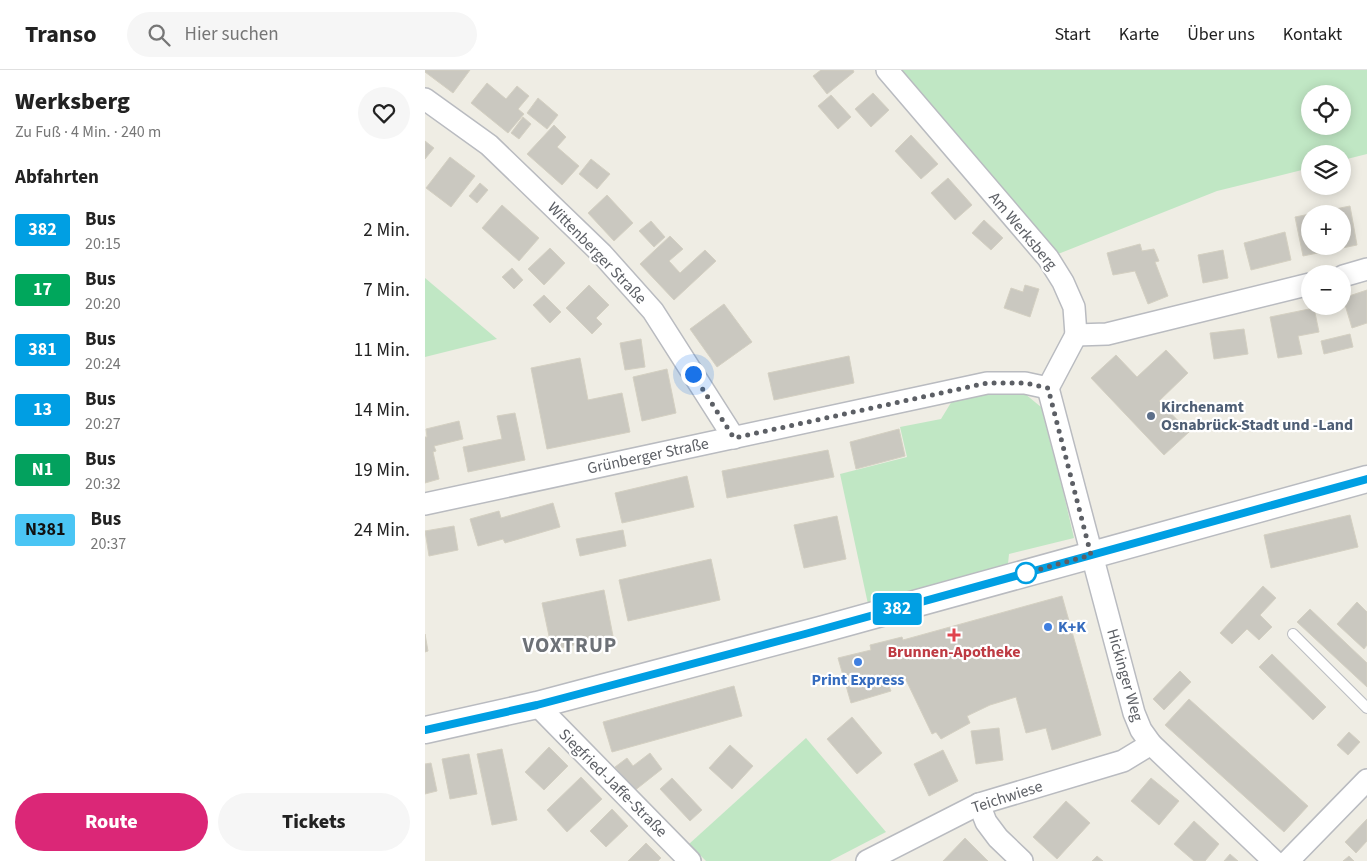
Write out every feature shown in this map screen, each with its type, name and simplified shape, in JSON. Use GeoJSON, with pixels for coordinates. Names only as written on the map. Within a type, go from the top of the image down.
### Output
{"type":"FeatureCollection","features":[{"type":"Feature","properties":{"kind":"street","name":"Am Werksberg"},"geometry":{"type":"LineString","coordinates":[[887,70],[1048,258],[1063,282],[1074,308],[1076,335]]}},
{"type":"Feature","properties":{"kind":"street","name":"Wittenberger Straße"},"geometry":{"type":"LineString","coordinates":[[425,99],[489,146],[602,254],[653,311],[734,438]]}},
{"type":"Feature","properties":{"kind":"street"},"geometry":{"type":"LineString","coordinates":[[1351,274],[1367,269]]}},
{"type":"Feature","properties":{"kind":"street"},"geometry":{"type":"LineString","coordinates":[[1091,555],[1048,388],[1076,335],[1107,334],[1301,286]]}},
{"type":"Feature","properties":{"kind":"street","name":"Grünberger Straße"},"geometry":{"type":"LineString","coordinates":[[425,504],[987,383],[1025,383],[1048,388]]}},
{"type":"Feature","properties":{"kind":"street"},"geometry":{"type":"LineString","coordinates":[[425,730],[537,705],[1367,479]]}},
{"type":"Feature","properties":{"kind":"street","name":"Hickinger Weg"},"geometry":{"type":"LineString","coordinates":[[1091,555],[1134,713],[1141,730],[1151,744],[1274,861]]}},
{"type":"Feature","properties":{"kind":"street","name":"Siegfried-Jaffe-Straße"},"geometry":{"type":"LineString","coordinates":[[537,705],[690,861]]}},
{"type":"Feature","properties":{"kind":"street","name":"Teichwiese"},"geometry":{"type":"LineString","coordinates":[[867,861],[979,804],[1123,762],[1151,744]]}},
{"type":"Feature","properties":{"kind":"street"},"geometry":{"type":"LineString","coordinates":[[1288,861],[1367,780]]}},
{"type":"Feature","properties":{"kind":"street"},"geometry":{"type":"LineString","coordinates":[[979,804],[986,822],[1022,861]]}},
{"type":"Feature","properties":{"kind":"lane"},"geometry":{"type":"LineString","coordinates":[[1293,634],[1367,708]]}},
{"type":"Feature","properties":{"kind":"green space"},"geometry":{"type":"Polygon","coordinates":[[[891,70],[1367,70],[1367,154],[1351,158],[1351,145],[1301,145],[1301,170],[1217,191],[1048,258],[891,70]]]}},
{"type":"Feature","properties":{"kind":"green space"},"geometry":{"type":"Polygon","coordinates":[[[425,278],[497,339],[425,357],[425,278]]]}},
{"type":"Feature","properties":{"kind":"green space"},"geometry":{"type":"Polygon","coordinates":[[[998,392],[1024,393],[1041,407],[1074,538],[1009,554],[1008,564],[868,604],[840,474],[907,457],[900,427],[941,419],[952,401],[998,392]]]}},
{"type":"Feature","properties":{"kind":"green space"},"geometry":{"type":"Polygon","coordinates":[[[806,738],[886,832],[830,861],[706,861],[689,844],[806,738]]]}},
{"type":"Feature","properties":{"kind":"building"},"geometry":{"type":"Polygon","coordinates":[[[425,70],[470,70],[453,93],[425,72],[425,70]]]}},
{"type":"Feature","properties":{"kind":"building"},"geometry":{"type":"Polygon","coordinates":[[[821,70],[853,70],[854,72],[827,94],[813,76],[821,70]]]}},
{"type":"Feature","properties":{"kind":"building"},"geometry":{"type":"Polygon","coordinates":[[[487,83],[506,99],[517,86],[529,96],[518,109],[524,114],[508,133],[471,103],[487,83]]]}},
{"type":"Feature","properties":{"kind":"building"},"geometry":{"type":"Polygon","coordinates":[[[873,93],[889,110],[871,127],[855,109],[873,93]]]}},
{"type":"Feature","properties":{"kind":"building"},"geometry":{"type":"Polygon","coordinates":[[[831,95],[851,117],[838,129],[818,106],[831,95]]]}},
{"type":"Feature","properties":{"kind":"building"},"geometry":{"type":"Polygon","coordinates":[[[538,98],[558,115],[547,129],[527,113],[538,98]]]}},
{"type":"Feature","properties":{"kind":"building"},"geometry":{"type":"Polygon","coordinates":[[[523,117],[531,124],[519,139],[511,133],[523,117]]]}},
{"type":"Feature","properties":{"kind":"building"},"geometry":{"type":"Polygon","coordinates":[[[554,125],[566,137],[557,147],[579,166],[562,185],[527,154],[554,125]]]}},
{"type":"Feature","properties":{"kind":"building"},"geometry":{"type":"Polygon","coordinates":[[[911,135],[938,164],[921,179],[895,151],[911,135]]]}},
{"type":"Feature","properties":{"kind":"building"},"geometry":{"type":"Polygon","coordinates":[[[425,141],[434,148],[425,159],[425,141]]]}},
{"type":"Feature","properties":{"kind":"building"},"geometry":{"type":"Polygon","coordinates":[[[450,157],[475,176],[451,207],[426,188],[450,157]]]}},
{"type":"Feature","properties":{"kind":"building"},"geometry":{"type":"Polygon","coordinates":[[[591,159],[610,174],[597,189],[579,174],[591,159]]]}},
{"type":"Feature","properties":{"kind":"building"},"geometry":{"type":"Polygon","coordinates":[[[948,178],[972,205],[955,220],[931,193],[948,178]]]}},
{"type":"Feature","properties":{"kind":"building"},"geometry":{"type":"Polygon","coordinates":[[[480,183],[488,190],[477,203],[469,196],[480,183]]]}},
{"type":"Feature","properties":{"kind":"building"},"geometry":{"type":"Polygon","coordinates":[[[607,195],[633,223],[614,241],[588,213],[607,195]]]}},
{"type":"Feature","properties":{"kind":"building"},"geometry":{"type":"Polygon","coordinates":[[[502,205],[539,238],[519,261],[482,228],[502,205]]]}},
{"type":"Feature","properties":{"kind":"building"},"geometry":{"type":"Polygon","coordinates":[[[1351,212],[1357,245],[1351,246],[1351,212]]]}},
{"type":"Feature","properties":{"kind":"building"},"geometry":{"type":"Polygon","coordinates":[[[1301,216],[1301,246],[1295,217],[1301,216]]]}},
{"type":"Feature","properties":{"kind":"building"},"geometry":{"type":"Polygon","coordinates":[[[984,220],[1003,238],[991,250],[972,233],[984,220]]]}},
{"type":"Feature","properties":{"kind":"building"},"geometry":{"type":"Polygon","coordinates":[[[651,221],[665,237],[654,247],[639,231],[651,221]]]}},
{"type":"Feature","properties":{"kind":"building"},"geometry":{"type":"Polygon","coordinates":[[[1285,232],[1291,260],[1251,270],[1244,243],[1285,232]]]}},
{"type":"Feature","properties":{"kind":"building"},"geometry":{"type":"Polygon","coordinates":[[[670,236],[683,249],[669,261],[680,273],[705,250],[716,261],[674,300],[640,264],[670,236]]]}},
{"type":"Feature","properties":{"kind":"building"},"geometry":{"type":"Polygon","coordinates":[[[1140,244],[1142,251],[1154,249],[1159,261],[1155,262],[1168,296],[1148,304],[1135,271],[1113,275],[1107,253],[1140,244]]]}},
{"type":"Feature","properties":{"kind":"building"},"geometry":{"type":"Polygon","coordinates":[[[550,248],[565,263],[544,285],[528,269],[550,248]]]}},
{"type":"Feature","properties":{"kind":"building"},"geometry":{"type":"Polygon","coordinates":[[[1223,250],[1228,278],[1203,283],[1198,255],[1223,250]]]}},
{"type":"Feature","properties":{"kind":"building"},"geometry":{"type":"Polygon","coordinates":[[[512,268],[523,280],[514,289],[502,277],[512,268]]]}},
{"type":"Feature","properties":{"kind":"building"},"geometry":{"type":"Polygon","coordinates":[[[589,285],[609,305],[596,318],[602,324],[592,334],[566,308],[589,285]]]}},
{"type":"Feature","properties":{"kind":"building"},"geometry":{"type":"Polygon","coordinates":[[[1025,285],[1039,289],[1030,317],[1004,308],[1011,288],[1023,292],[1025,285]]]}},
{"type":"Feature","properties":{"kind":"building"},"geometry":{"type":"Polygon","coordinates":[[[1367,290],[1367,323],[1352,328],[1348,315],[1351,315],[1351,295],[1367,290]]]}},
{"type":"Feature","properties":{"kind":"building"},"geometry":{"type":"Polygon","coordinates":[[[544,295],[561,312],[550,323],[533,305],[544,295]]]}},
{"type":"Feature","properties":{"kind":"building"},"geometry":{"type":"Polygon","coordinates":[[[724,304],[752,342],[717,367],[690,329],[724,304]]]}},
{"type":"Feature","properties":{"kind":"building"},"geometry":{"type":"Polygon","coordinates":[[[1301,311],[1301,315],[1315,315],[1319,332],[1298,336],[1302,354],[1278,358],[1270,317],[1301,311]]]}},
{"type":"Feature","properties":{"kind":"building"},"geometry":{"type":"Polygon","coordinates":[[[1244,329],[1248,354],[1214,359],[1210,333],[1244,329]]]}},
{"type":"Feature","properties":{"kind":"building"},"geometry":{"type":"Polygon","coordinates":[[[1350,334],[1353,347],[1324,354],[1321,341],[1350,334]]]}},
{"type":"Feature","properties":{"kind":"building"},"geometry":{"type":"Polygon","coordinates":[[[641,339],[645,367],[625,370],[620,343],[641,339]]]}},
{"type":"Feature","properties":{"kind":"building","name":"Kirchenamt Osnabrück-Stadt und -Land"},"geometry":{"type":"Polygon","coordinates":[[[1166,350],[1188,373],[1159,401],[1189,432],[1164,455],[1091,378],[1116,355],[1137,377],[1166,350]]]}},
{"type":"Feature","properties":{"kind":"building"},"geometry":{"type":"Polygon","coordinates":[[[849,356],[854,383],[774,400],[768,373],[849,356]]]}},
{"type":"Feature","properties":{"kind":"building"},"geometry":{"type":"Polygon","coordinates":[[[580,358],[588,400],[622,393],[630,432],[547,449],[531,368],[580,358]]]}},
{"type":"Feature","properties":{"kind":"building"},"geometry":{"type":"Polygon","coordinates":[[[667,369],[676,413],[642,421],[633,377],[667,369]]]}},
{"type":"Feature","properties":{"kind":"building"},"geometry":{"type":"Polygon","coordinates":[[[515,413],[525,460],[468,472],[463,447],[502,439],[497,416],[515,413]]]}},
{"type":"Feature","properties":{"kind":"building"},"geometry":{"type":"Polygon","coordinates":[[[459,421],[463,439],[434,446],[436,451],[433,452],[439,479],[425,483],[426,429],[459,421]]]}},
{"type":"Feature","properties":{"kind":"building"},"geometry":{"type":"Polygon","coordinates":[[[899,429],[905,456],[856,469],[850,442],[899,429]]]}},
{"type":"Feature","properties":{"kind":"building"},"geometry":{"type":"Polygon","coordinates":[[[828,450],[834,477],[727,498],[722,471],[828,450]]]}},
{"type":"Feature","properties":{"kind":"building"},"geometry":{"type":"Polygon","coordinates":[[[687,476],[694,507],[622,523],[615,493],[687,476]]]}},
{"type":"Feature","properties":{"kind":"building"},"geometry":{"type":"Polygon","coordinates":[[[553,503],[560,527],[505,543],[503,539],[478,546],[470,519],[499,511],[501,518],[553,503]]]}},
{"type":"Feature","properties":{"kind":"building"},"geometry":{"type":"Polygon","coordinates":[[[1350,515],[1358,547],[1271,568],[1264,535],[1350,515]]]}},
{"type":"Feature","properties":{"kind":"building"},"geometry":{"type":"Polygon","coordinates":[[[837,516],[846,559],[804,568],[794,525],[837,516]]]}},
{"type":"Feature","properties":{"kind":"building"},"geometry":{"type":"Polygon","coordinates":[[[454,526],[458,550],[429,556],[425,531],[454,526]]]}},
{"type":"Feature","properties":{"kind":"building"},"geometry":{"type":"Polygon","coordinates":[[[623,530],[626,546],[580,556],[576,539],[623,530]]]}},
{"type":"Feature","properties":{"kind":"building"},"geometry":{"type":"Polygon","coordinates":[[[711,559],[720,600],[628,621],[619,580],[711,559]]]}},
{"type":"Feature","properties":{"kind":"building"},"geometry":{"type":"Polygon","coordinates":[[[1263,586],[1276,598],[1260,615],[1272,627],[1259,640],[1247,629],[1232,644],[1220,633],[1263,586]]]}},
{"type":"Feature","properties":{"kind":"building"},"geometry":{"type":"Polygon","coordinates":[[[604,590],[613,636],[552,650],[542,603],[604,590]]]}},
{"type":"Feature","properties":{"kind":"building"},"geometry":{"type":"Polygon","coordinates":[[[1062,596],[1101,735],[1052,750],[1046,728],[1026,733],[1016,697],[990,705],[967,716],[970,723],[941,739],[936,732],[932,734],[906,680],[888,684],[891,691],[851,703],[838,658],[871,650],[870,645],[902,637],[903,640],[1062,596]]]}},
{"type":"Feature","properties":{"kind":"building"},"geometry":{"type":"Polygon","coordinates":[[[1357,602],[1367,612],[1367,645],[1364,649],[1337,624],[1357,602]]]}},
{"type":"Feature","properties":{"kind":"building"},"geometry":{"type":"Polygon","coordinates":[[[1310,609],[1367,663],[1367,687],[1297,622],[1310,609]]]}},
{"type":"Feature","properties":{"kind":"building"},"geometry":{"type":"Polygon","coordinates":[[[425,634],[428,651],[425,652],[425,634]]]}},
{"type":"Feature","properties":{"kind":"building"},"geometry":{"type":"Polygon","coordinates":[[[1272,654],[1326,707],[1313,720],[1259,667],[1272,654]]]}},
{"type":"Feature","properties":{"kind":"building"},"geometry":{"type":"Polygon","coordinates":[[[1180,671],[1191,682],[1164,710],[1153,699],[1180,671]]]}},
{"type":"Feature","properties":{"kind":"building"},"geometry":{"type":"Polygon","coordinates":[[[734,686],[742,716],[612,752],[603,722],[734,686]]]}},
{"type":"Feature","properties":{"kind":"building"},"geometry":{"type":"Polygon","coordinates":[[[1189,699],[1308,806],[1284,832],[1165,725],[1189,699]]]}},
{"type":"Feature","properties":{"kind":"building"},"geometry":{"type":"Polygon","coordinates":[[[852,717],[882,753],[857,774],[827,739],[852,717]]]}},
{"type":"Feature","properties":{"kind":"building"},"geometry":{"type":"Polygon","coordinates":[[[999,728],[1003,760],[976,764],[971,731],[999,728]]]}},
{"type":"Feature","properties":{"kind":"building"},"geometry":{"type":"Polygon","coordinates":[[[1349,732],[1360,742],[1348,755],[1337,745],[1349,732]]]}},
{"type":"Feature","properties":{"kind":"building"},"geometry":{"type":"Polygon","coordinates":[[[730,745],[753,766],[732,789],[709,768],[730,745]]]}},
{"type":"Feature","properties":{"kind":"building"},"geometry":{"type":"Polygon","coordinates":[[[549,747],[568,766],[544,790],[525,772],[549,747]]]}},
{"type":"Feature","properties":{"kind":"building"},"geometry":{"type":"Polygon","coordinates":[[[502,749],[517,820],[492,825],[477,754],[502,749]]]}},
{"type":"Feature","properties":{"kind":"building"},"geometry":{"type":"Polygon","coordinates":[[[943,750],[958,781],[929,796],[914,764],[943,750]]]}},
{"type":"Feature","properties":{"kind":"building"},"geometry":{"type":"Polygon","coordinates":[[[650,753],[662,769],[634,791],[615,767],[627,758],[633,766],[650,753]]]}},
{"type":"Feature","properties":{"kind":"building"},"geometry":{"type":"Polygon","coordinates":[[[469,754],[477,794],[450,799],[442,759],[469,754]]]}},
{"type":"Feature","properties":{"kind":"building"},"geometry":{"type":"Polygon","coordinates":[[[431,763],[437,791],[425,794],[425,764],[431,763]]]}},
{"type":"Feature","properties":{"kind":"building"},"geometry":{"type":"Polygon","coordinates":[[[581,777],[602,799],[567,832],[547,810],[581,777]]]}},
{"type":"Feature","properties":{"kind":"building"},"geometry":{"type":"Polygon","coordinates":[[[672,778],[702,810],[690,821],[660,789],[672,778]]]}},
{"type":"Feature","properties":{"kind":"building"},"geometry":{"type":"Polygon","coordinates":[[[1151,778],[1179,801],[1159,825],[1131,801],[1151,778]]]}},
{"type":"Feature","properties":{"kind":"building"},"geometry":{"type":"Polygon","coordinates":[[[1066,801],[1090,823],[1057,859],[1033,837],[1066,801]]]}},
{"type":"Feature","properties":{"kind":"building"},"geometry":{"type":"Polygon","coordinates":[[[612,809],[628,826],[606,847],[590,831],[612,809]]]}},
{"type":"Feature","properties":{"kind":"building"},"geometry":{"type":"Polygon","coordinates":[[[1367,819],[1367,841],[1356,853],[1345,842],[1367,819]]]}},
{"type":"Feature","properties":{"kind":"building"},"geometry":{"type":"Polygon","coordinates":[[[1194,821],[1219,844],[1205,861],[1194,861],[1174,844],[1194,821]]]}},
{"type":"Feature","properties":{"kind":"building"},"geometry":{"type":"Polygon","coordinates":[[[965,838],[988,861],[943,861],[965,838]]]}},
{"type":"Feature","properties":{"kind":"building"},"geometry":{"type":"Polygon","coordinates":[[[646,843],[661,858],[658,861],[628,861],[646,843]]]}},
{"type":"Feature","properties":{"kind":"building"},"geometry":{"type":"Polygon","coordinates":[[[1230,854],[1238,861],[1224,861],[1230,854]]]}},
{"type":"Feature","properties":{"kind":"building"},"geometry":{"type":"Polygon","coordinates":[[[1097,856],[1103,861],[1092,861],[1097,856]]]}},
{"type":"Feature","properties":{"kind":"building"},"geometry":{"type":"Polygon","coordinates":[[[1349,856],[1354,861],[1343,861],[1349,856]]]}},
{"type":"Feature","properties":{"kind":"bus line","name":"382"},"geometry":{"type":"LineString","coordinates":[[425,730],[537,705],[805,634],[1367,479]]}},
{"type":"Feature","properties":{"kind":"place","name":"Kirchenamt Osnabrück-Stadt und -Land"},"geometry":{"type":"Point","coordinates":[1151,416]}},
{"type":"Feature","properties":{"kind":"place","name":"K+K"},"geometry":{"type":"Point","coordinates":[1048,627]}},
{"type":"Feature","properties":{"kind":"place","name":"Brunnen-Apotheke"},"geometry":{"type":"Point","coordinates":[954,635]}},
{"type":"Feature","properties":{"kind":"place","name":"Print Express"},"geometry":{"type":"Point","coordinates":[858,662]}},
{"type":"Feature","properties":{"kind":"district","name":"VOXTRUP"},"geometry":{"type":"Point","coordinates":[570,645]}},
{"type":"Feature","properties":{"kind":"route"},"geometry":{"type":"LineString","coordinates":[[693,374],[734,438],[987,383],[1025,383],[1048,388],[1091,555],[1026,573]]}}]}
